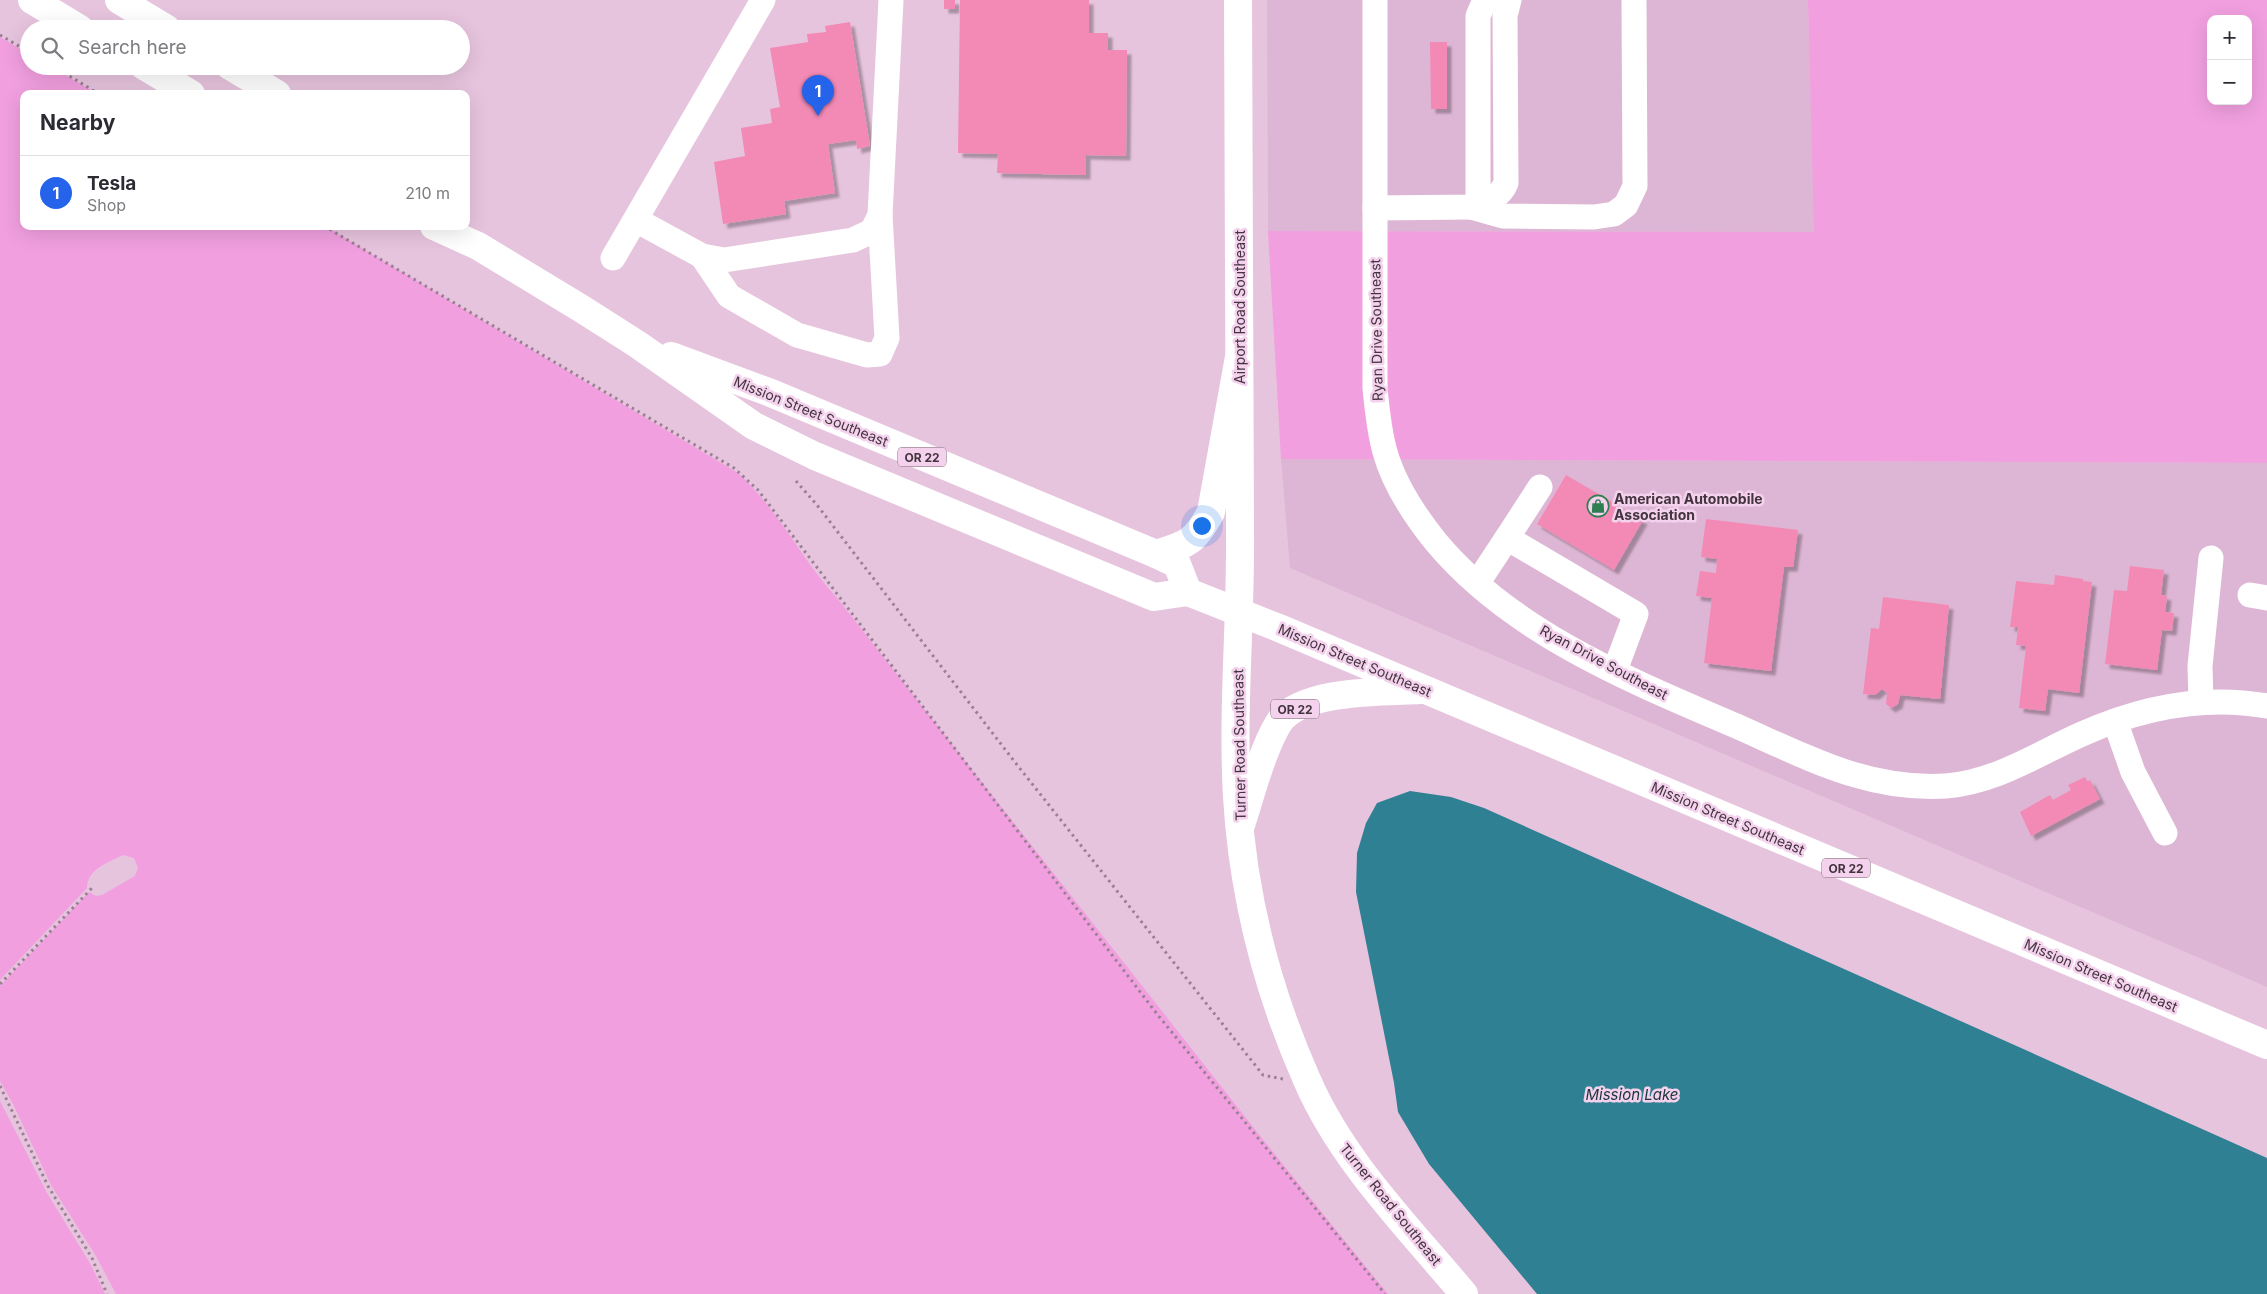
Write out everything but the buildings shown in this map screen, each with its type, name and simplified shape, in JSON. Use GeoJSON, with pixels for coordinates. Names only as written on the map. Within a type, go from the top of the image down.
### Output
{"type":"FeatureCollection","features":[{"type":"Feature","properties":{"kind":"main road"},"geometry":{"type":"LineString","coordinates":[[32,0],[65,20]]}},
{"type":"Feature","properties":{"kind":"main road"},"geometry":{"type":"LineString","coordinates":[[119,0],[153,20]]}},
{"type":"Feature","properties":{"kind":"main road","name":"Airport Road Southeast"},"geometry":{"type":"LineString","coordinates":[[1238,0],[1240,614]]}},
{"type":"Feature","properties":{"kind":"main road"},"geometry":{"type":"LineString","coordinates":[[159,75],[184,90]]}},
{"type":"Feature","properties":{"kind":"main road"},"geometry":{"type":"LineString","coordinates":[[245,75],[270,90]]}},
{"type":"Feature","properties":{"kind":"main road","name":"Mission Street Southeast"},"geometry":{"type":"LineString","coordinates":[[443,230],[478,246],[637,344],[754,426],[815,456],[1154,597],[1188,592],[1426,690],[2267,1046]]}},
{"type":"Feature","properties":{"kind":"main road","name":"Mission Street Southeast"},"geometry":{"type":"LineString","coordinates":[[460,230],[478,246]]}},
{"type":"Feature","properties":{"kind":"main road","name":"Mission Street Southeast"},"geometry":{"type":"LineString","coordinates":[[637,344],[771,393],[1156,554],[1176,564],[1188,592]]}},
{"type":"Feature","properties":{"kind":"main road"},"geometry":{"type":"LineString","coordinates":[[1156,554],[1190,542],[1200,532],[1211,512],[1239,357]]}},
{"type":"Feature","properties":{"kind":"main road","name":"Turner Road Southeast"},"geometry":{"type":"LineString","coordinates":[[1240,614],[1237,795],[1251,911],[1263,962],[1287,1033],[1308,1084],[1338,1137],[1371,1182],[1464,1294]]}},
{"type":"Feature","properties":{"kind":"main road","name":"OR 22"},"geometry":{"type":"LineString","coordinates":[[1240,828],[1265,755],[1279,722],[1297,708],[1333,696],[1426,690]]}},
{"type":"Feature","properties":{"kind":"street"},"geometry":{"type":"LineString","coordinates":[[613,258],[763,0]]}},
{"type":"Feature","properties":{"kind":"street"},"geometry":{"type":"LineString","coordinates":[[702,256],[729,296],[797,335],[867,355],[880,354],[887,338],[880,215],[891,0]]}},
{"type":"Feature","properties":{"kind":"street","name":"Ryan Drive Southeast"},"geometry":{"type":"LineString","coordinates":[[1375,0],[1375,388],[1380,428],[1385,452],[1405,496],[1435,540],[1496,599],[1572,649],[1664,695],[1831,767],[1884,784],[1947,786],[1985,778],[2026,763],[2082,734],[2115,721],[2185,703],[2218,701],[2267,706]]}},
{"type":"Feature","properties":{"kind":"street"},"geometry":{"type":"LineString","coordinates":[[1484,202],[1478,16],[1485,0]]}},
{"type":"Feature","properties":{"kind":"street"},"geometry":{"type":"LineString","coordinates":[[1484,202],[1485,16],[1492,0]]}},
{"type":"Feature","properties":{"kind":"street"},"geometry":{"type":"LineString","coordinates":[[1484,202],[1492,16],[1498,0]]}},
{"type":"Feature","properties":{"kind":"street"},"geometry":{"type":"LineString","coordinates":[[1484,202],[1498,16],[1504,0]]}},
{"type":"Feature","properties":{"kind":"street"},"geometry":{"type":"LineString","coordinates":[[1375,208],[1484,202],[1506,183],[1505,16],[1509,0]]}},
{"type":"Feature","properties":{"kind":"street"},"geometry":{"type":"LineString","coordinates":[[1484,202],[1503,216],[1594,217],[1614,214],[1626,205],[1635,186],[1634,0]]}},
{"type":"Feature","properties":{"kind":"street"},"geometry":{"type":"LineString","coordinates":[[636,220],[702,256],[724,260],[853,240],[872,231],[880,215]]}},
{"type":"Feature","properties":{"kind":"street"},"geometry":{"type":"LineString","coordinates":[[1478,582],[1540,487]]}},
{"type":"Feature","properties":{"kind":"street"},"geometry":{"type":"LineString","coordinates":[[1508,538],[1636,614],[1615,670]]}},
{"type":"Feature","properties":{"kind":"street"},"geometry":{"type":"LineString","coordinates":[[2202,702],[2200,666],[2211,558]]}},
{"type":"Feature","properties":{"kind":"street"},"geometry":{"type":"LineString","coordinates":[[2115,721],[2133,772],[2165,833]]}},
{"type":"Feature","properties":{"kind":"path"},"geometry":{"type":"LineString","coordinates":[[0,35],[20,47]]}},
{"type":"Feature","properties":{"kind":"path"},"geometry":{"type":"LineString","coordinates":[[68,75],[92,90]]}},
{"type":"Feature","properties":{"kind":"path"},"geometry":{"type":"LineString","coordinates":[[331,230],[734,468],[758,490],[1157,1014],[1385,1294]]}},
{"type":"Feature","properties":{"kind":"path"},"geometry":{"type":"LineString","coordinates":[[796,481],[817,505],[1014,761],[1263,1074],[1308,1084]]}},
{"type":"Feature","properties":{"kind":"path"},"geometry":{"type":"LineString","coordinates":[[0,984],[92,888]]}},
{"type":"Feature","properties":{"kind":"path"},"geometry":{"type":"LineString","coordinates":[[0,1086],[48,1186],[92,1258],[107,1294]]}},
{"type":"Feature","properties":{"kind":"shaded area"},"geometry":{"type":"Polygon","coordinates":[[[1267,0],[1808,0],[1815,232],[1268,231],[1267,0]]]}},
{"type":"Feature","properties":{"kind":"shaded area"},"geometry":{"type":"Polygon","coordinates":[[[1808,0],[2267,0],[2267,463],[1281,459],[1268,231],[1814,232],[1808,0]]]}},
{"type":"Feature","properties":{"kind":"shaded area"},"geometry":{"type":"Polygon","coordinates":[[[0,37],[20,49],[20,75],[65,75],[91,90],[20,90],[20,230],[332,230],[738,473],[765,502],[824,583],[1261,1137],[1388,1294],[116,1294],[96,1256],[51,1185],[13,1104],[0,1081],[0,986],[89,892],[96,896],[102,895],[135,876],[138,868],[134,858],[123,855],[95,871],[88,881],[87,888],[0,980],[0,37]]]}},
{"type":"Feature","properties":{"kind":"shaded area"},"geometry":{"type":"Polygon","coordinates":[[[1281,459],[2267,463],[2267,987],[1290,568],[1281,459]]]}},
{"type":"Feature","properties":{"kind":"shaded area"},"geometry":{"type":"Polygon","coordinates":[[[0,1101],[47,1193],[91,1265],[105,1294],[0,1294],[0,1101]]]}},
{"type":"Feature","properties":{"kind":"water","name":"Mission Lake"},"geometry":{"type":"Polygon","coordinates":[[[1410,791],[1451,797],[1484,808],[2267,1158],[2267,1294],[1537,1294],[1429,1164],[1398,1112],[1394,1083],[1356,892],[1357,853],[1366,823],[1377,803],[1410,791]]]}},
{"type":"Feature","properties":{"kind":"place","name":"Tesla"},"geometry":{"type":"Point","coordinates":[818,116]}},
{"type":"Feature","properties":{"kind":"place","name":"American Automobile Association"},"geometry":{"type":"Point","coordinates":[1598,506]}}]}
